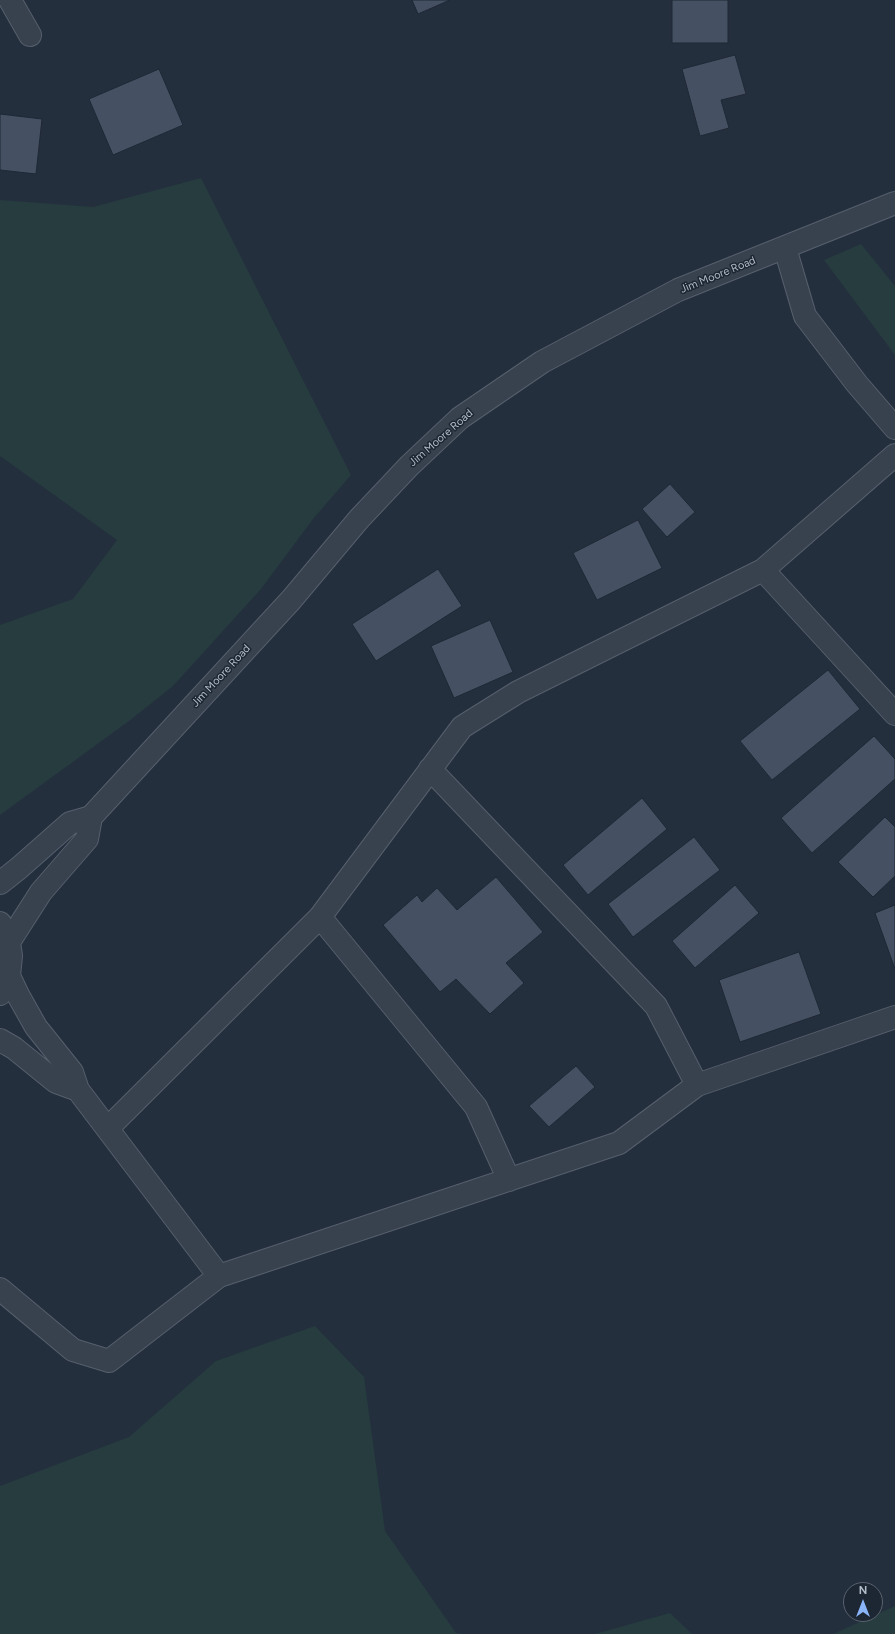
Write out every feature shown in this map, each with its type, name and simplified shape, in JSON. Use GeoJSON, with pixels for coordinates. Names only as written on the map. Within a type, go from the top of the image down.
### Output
{"type":"FeatureCollection","features":[{"type":"Feature","properties":{"kind":"street"},"geometry":{"type":"LineString","coordinates":[[10,0],[30,35]]}},
{"type":"Feature","properties":{"kind":"street","name":"Jim Moore Road"},"geometry":{"type":"LineString","coordinates":[[0,883],[70,824],[91,817],[290,600],[364,514],[408,466],[460,418],[542,362],[678,290],[895,203]]}},
{"type":"Feature","properties":{"kind":"street"},"geometry":{"type":"LineString","coordinates":[[785,248],[805,316],[857,384],[895,428]]}},
{"type":"Feature","properties":{"kind":"street"},"geometry":{"type":"LineString","coordinates":[[108,1128],[320,916],[462,726],[518,692],[763,570],[895,455]]}},
{"type":"Feature","properties":{"kind":"street"},"geometry":{"type":"LineString","coordinates":[[763,570],[895,714]]}},
{"type":"Feature","properties":{"kind":"street"},"geometry":{"type":"LineString","coordinates":[[430,769],[656,1006],[697,1085]]}},
{"type":"Feature","properties":{"kind":"street"},"geometry":{"type":"LineString","coordinates":[[91,817],[87,839],[4,932],[11,956],[5,985],[18,995],[36,1027],[72,1072],[78,1090],[219,1276]]}},
{"type":"Feature","properties":{"kind":"street"},"geometry":{"type":"LineString","coordinates":[[320,916],[476,1108],[509,1180]]}},
{"type":"Feature","properties":{"kind":"street"},"geometry":{"type":"LineString","coordinates":[[0,1289],[72,1350],[109,1362],[219,1276],[619,1143],[697,1085],[895,1017]]}},
{"type":"Feature","properties":{"kind":"street"},"geometry":{"type":"LineString","coordinates":[[0,1040],[14,1048],[56,1082],[78,1090]]}},
{"type":"Feature","properties":{"kind":"green space"},"geometry":{"type":"Polygon","coordinates":[[[201,178],[351,475],[313,519],[261,589],[173,686],[129,721],[0,815],[0,625],[73,599],[117,540],[0,456],[0,200],[93,207],[201,178]]]}},
{"type":"Feature","properties":{"kind":"green space"},"geometry":{"type":"Polygon","coordinates":[[[861,244],[895,286],[895,355],[824,260],[861,244]]]}},
{"type":"Feature","properties":{"kind":"green space"},"geometry":{"type":"Polygon","coordinates":[[[315,1326],[364,1377],[385,1531],[456,1633],[462,1634],[0,1634],[0,1486],[129,1437],[216,1361],[315,1326]]]}},
{"type":"Feature","properties":{"kind":"green space"},"geometry":{"type":"Polygon","coordinates":[[[895,1606],[895,1634],[833,1634],[860,1622],[883,1622],[883,1611],[895,1606]]]}},
{"type":"Feature","properties":{"kind":"green space"},"geometry":{"type":"Polygon","coordinates":[[[670,1613],[692,1634],[595,1634],[670,1613]]]}},
{"type":"Feature","properties":{"kind":"building"},"geometry":{"type":"Polygon","coordinates":[[[412,0],[450,0],[418,14],[412,0]]]}},
{"type":"Feature","properties":{"kind":"building"},"geometry":{"type":"Polygon","coordinates":[[[672,0],[728,0],[728,43],[672,43],[672,0]]]}},
{"type":"Feature","properties":{"kind":"building"},"geometry":{"type":"Polygon","coordinates":[[[735,55],[746,94],[721,100],[729,128],[700,136],[682,69],[735,55]]]}},
{"type":"Feature","properties":{"kind":"building"},"geometry":{"type":"Polygon","coordinates":[[[159,69],[183,125],[113,155],[89,99],[159,69]]]}},
{"type":"Feature","properties":{"kind":"building"},"geometry":{"type":"Polygon","coordinates":[[[0,114],[42,119],[36,174],[0,170],[0,114]]]}},
{"type":"Feature","properties":{"kind":"building"},"geometry":{"type":"Polygon","coordinates":[[[670,484],[695,512],[667,537],[642,509],[670,484]]]}},
{"type":"Feature","properties":{"kind":"building"},"geometry":{"type":"Polygon","coordinates":[[[638,520],[662,568],[597,600],[573,553],[638,520]]]}},
{"type":"Feature","properties":{"kind":"building"},"geometry":{"type":"Polygon","coordinates":[[[438,569],[462,606],[376,661],[352,624],[438,569]]]}},
{"type":"Feature","properties":{"kind":"building"},"geometry":{"type":"Polygon","coordinates":[[[490,620],[513,672],[454,698],[431,646],[490,620]]]}},
{"type":"Feature","properties":{"kind":"building"},"geometry":{"type":"Polygon","coordinates":[[[828,670],[860,709],[772,780],[740,741],[828,670]]]}},
{"type":"Feature","properties":{"kind":"building"},"geometry":{"type":"Polygon","coordinates":[[[874,736],[895,759],[895,779],[812,853],[781,818],[874,736]]]}},
{"type":"Feature","properties":{"kind":"building"},"geometry":{"type":"Polygon","coordinates":[[[642,798],[667,829],[588,895],[563,865],[642,798]]]}},
{"type":"Feature","properties":{"kind":"building"},"geometry":{"type":"Polygon","coordinates":[[[885,817],[895,827],[895,876],[873,897],[838,862],[885,817]]]}},
{"type":"Feature","properties":{"kind":"building"},"geometry":{"type":"Polygon","coordinates":[[[694,837],[720,870],[633,937],[608,904],[694,837]]]}},
{"type":"Feature","properties":{"kind":"building"},"geometry":{"type":"Polygon","coordinates":[[[496,877],[543,932],[506,963],[524,983],[490,1014],[456,979],[440,992],[383,925],[417,895],[422,902],[437,888],[457,910],[496,877]]]}},
{"type":"Feature","properties":{"kind":"building"},"geometry":{"type":"Polygon","coordinates":[[[735,885],[759,913],[695,968],[672,941],[735,885]]]}},
{"type":"Feature","properties":{"kind":"building"},"geometry":{"type":"Polygon","coordinates":[[[895,905],[895,969],[875,913],[895,905]]]}},
{"type":"Feature","properties":{"kind":"building"},"geometry":{"type":"Polygon","coordinates":[[[799,952],[821,1014],[740,1042],[719,980],[799,952]]]}},
{"type":"Feature","properties":{"kind":"building"},"geometry":{"type":"Polygon","coordinates":[[[576,1066],[595,1087],[549,1127],[529,1106],[576,1066]]]}}]}
